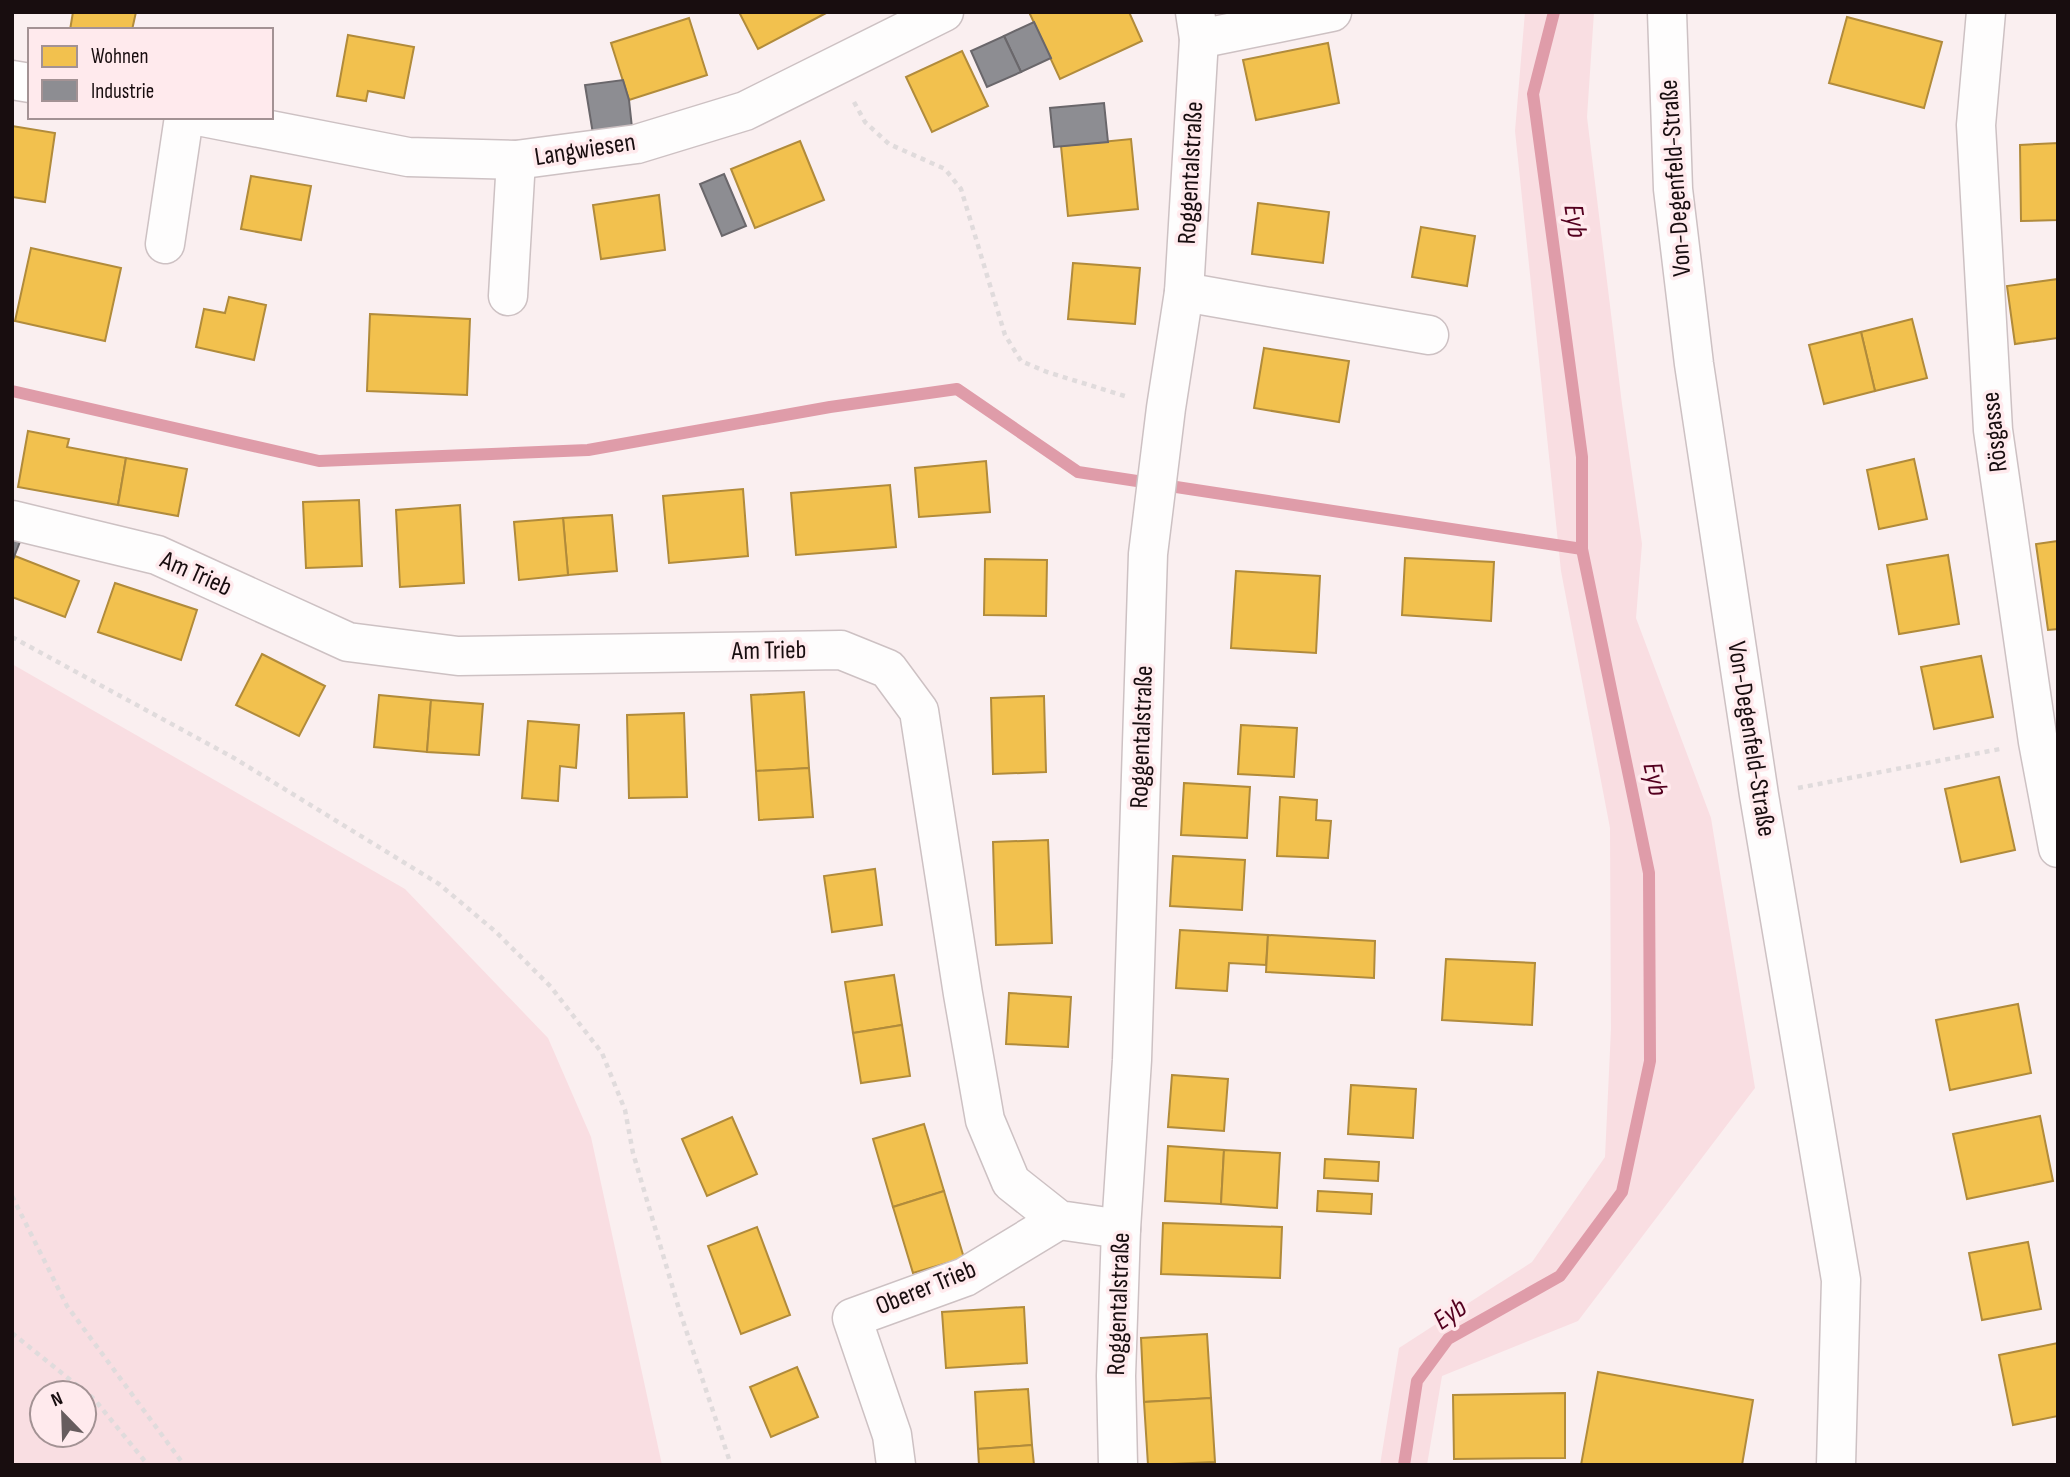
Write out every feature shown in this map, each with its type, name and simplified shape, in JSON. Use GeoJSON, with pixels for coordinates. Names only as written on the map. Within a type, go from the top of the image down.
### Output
{"type":"FeatureCollection","features":[{"type":"Feature","properties":{"kind":"street","name":"Langwiesen"},"geometry":{"type":"LineString","coordinates":[[213,119],[408,157],[516,160],[637,144],[745,111],[944,12]]}},
{"type":"Feature","properties":{"kind":"street"},"geometry":{"type":"LineString","coordinates":[[1197,26],[1332,12]]}},
{"type":"Feature","properties":{"kind":"street","name":"Von-Degenfeld-Straße"},"geometry":{"type":"LineString","coordinates":[[1667,12],[1673,189],[1696,378],[1759,795],[1841,1280],[1836,1465]]}},
{"type":"Feature","properties":{"kind":"street","name":"Rösgasse"},"geometry":{"type":"LineString","coordinates":[[1986,12],[1976,125],[1993,430],[2038,742],[2058,848]]}},
{"type":"Feature","properties":{"kind":"street","name":"Roggentalstraße"},"geometry":{"type":"LineString","coordinates":[[1118,1465],[1116,1376],[1121,1229],[1132,1060],[1147,581],[1166,408],[1184,292],[1197,26]]}},
{"type":"Feature","properties":{"kind":"street"},"geometry":{"type":"LineString","coordinates":[[164,244],[184,119]]}},
{"type":"Feature","properties":{"kind":"street"},"geometry":{"type":"LineString","coordinates":[[508,296],[516,160]]}},
{"type":"Feature","properties":{"kind":"street"},"geometry":{"type":"LineString","coordinates":[[1184,292],[1429,335]]}},
{"type":"Feature","properties":{"kind":"street","name":"Am Trieb"},"geometry":{"type":"LineString","coordinates":[[12,520],[157,555],[348,642],[458,656],[841,650],[888,669],[919,711],[985,1120],[1011,1182],[1059,1220]]}},
{"type":"Feature","properties":{"kind":"street"},"geometry":{"type":"LineString","coordinates":[[1059,1220],[1121,1229]]}},
{"type":"Feature","properties":{"kind":"street","name":"Oberer Trieb"},"geometry":{"type":"LineString","coordinates":[[896,1465],[892,1435],[852,1318],[965,1277],[1059,1220]]}},
{"type":"Feature","properties":{"kind":"path"},"geometry":{"type":"LineString","coordinates":[[835,67],[865,122],[889,144],[945,169],[961,189],[1005,334],[1021,362],[1166,408]]}},
{"type":"Feature","properties":{"kind":"path"},"geometry":{"type":"LineString","coordinates":[[12,637],[234,758],[439,884],[496,932],[551,988],[602,1053],[625,1110],[633,1153],[679,1309],[731,1465]]}},
{"type":"Feature","properties":{"kind":"path"},"geometry":{"type":"LineString","coordinates":[[1759,795],[2038,742]]}},
{"type":"Feature","properties":{"kind":"path"},"geometry":{"type":"LineString","coordinates":[[12,1196],[67,1306],[184,1465]]}},
{"type":"Feature","properties":{"kind":"path"},"geometry":{"type":"LineString","coordinates":[[12,1333],[94,1398],[148,1465]]}},
{"type":"Feature","properties":{"kind":"shaded area"},"geometry":{"type":"Polygon","coordinates":[[[1525,12],[1594,12],[1587,117],[1642,544],[1636,618],[1711,818],[1755,1088],[1578,1321],[1442,1376],[1427,1465],[1380,1465],[1399,1348],[1532,1262],[1605,1157],[1611,1029],[1610,828],[1561,571],[1515,131],[1525,12]]]}},
{"type":"Feature","properties":{"kind":"shaded area"},"geometry":{"type":"Polygon","coordinates":[[[12,664],[405,889],[548,1038],[591,1137],[662,1465],[12,1465],[12,664]]]}},
{"type":"Feature","properties":{"kind":"building: Wohnen"},"geometry":{"type":"Polygon","coordinates":[[[73,12],[136,12],[132,28],[70,28],[73,12]]]}},
{"type":"Feature","properties":{"kind":"building: Wohnen"},"geometry":{"type":"Polygon","coordinates":[[[739,12],[828,12],[758,49],[739,12]]]}},
{"type":"Feature","properties":{"kind":"building: Wohnen"},"geometry":{"type":"Polygon","coordinates":[[[1029,12],[1129,12],[1142,41],[1060,79],[1029,12]]]}},
{"type":"Feature","properties":{"kind":"building: Wohnen"},"geometry":{"type":"Polygon","coordinates":[[[1847,17],[1942,42],[1924,108],[1829,83],[1847,17]]]}},
{"type":"Feature","properties":{"kind":"building: Wohnen"},"geometry":{"type":"Polygon","coordinates":[[[689,18],[707,75],[629,100],[611,43],[689,18]]]}},
{"type":"Feature","properties":{"kind":"building: Wohnen"},"geometry":{"type":"Polygon","coordinates":[[[348,35],[414,47],[404,98],[368,91],[366,101],[337,96],[348,35]]]}},
{"type":"Feature","properties":{"kind":"building: Wohnen"},"geometry":{"type":"Polygon","coordinates":[[[1328,43],[1339,103],[1256,120],[1243,60],[1328,43]]]}},
{"type":"Feature","properties":{"kind":"building: Wohnen"},"geometry":{"type":"Polygon","coordinates":[[[962,51],[988,106],[932,132],[906,77],[962,51]]]}},
{"type":"Feature","properties":{"kind":"building: Wohnen"},"geometry":{"type":"Polygon","coordinates":[[[12,126],[55,133],[45,202],[12,197],[12,126]]]}},
{"type":"Feature","properties":{"kind":"building: Wohnen"},"geometry":{"type":"Polygon","coordinates":[[[1131,139],[1138,209],[1068,216],[1061,146],[1131,139]]]}},
{"type":"Feature","properties":{"kind":"building: Wohnen"},"geometry":{"type":"Polygon","coordinates":[[[800,141],[824,200],[755,228],[731,169],[800,141]]]}},
{"type":"Feature","properties":{"kind":"building: Wohnen"},"geometry":{"type":"Polygon","coordinates":[[[2058,143],[2058,220],[2021,221],[2020,145],[2058,143]]]}},
{"type":"Feature","properties":{"kind":"building: Wohnen"},"geometry":{"type":"Polygon","coordinates":[[[251,176],[311,186],[301,240],[241,229],[251,176]]]}},
{"type":"Feature","properties":{"kind":"building: Wohnen"},"geometry":{"type":"Polygon","coordinates":[[[659,195],[665,250],[601,259],[593,205],[659,195]]]}},
{"type":"Feature","properties":{"kind":"building: Wohnen"},"geometry":{"type":"Polygon","coordinates":[[[1258,203],[1329,212],[1323,263],[1252,254],[1258,203]]]}},
{"type":"Feature","properties":{"kind":"building: Wohnen"},"geometry":{"type":"Polygon","coordinates":[[[1421,227],[1475,236],[1467,286],[1412,277],[1421,227]]]}},
{"type":"Feature","properties":{"kind":"building: Wohnen"},"geometry":{"type":"Polygon","coordinates":[[[31,248],[121,268],[105,341],[15,321],[31,248]]]}},
{"type":"Feature","properties":{"kind":"building: Wohnen"},"geometry":{"type":"Polygon","coordinates":[[[1073,263],[1140,268],[1135,324],[1068,319],[1073,263]]]}},
{"type":"Feature","properties":{"kind":"building: Wohnen"},"geometry":{"type":"Polygon","coordinates":[[[2058,279],[2058,338],[2015,344],[2007,286],[2058,279]]]}},
{"type":"Feature","properties":{"kind":"building: Wohnen"},"geometry":{"type":"Polygon","coordinates":[[[229,297],[266,305],[254,360],[196,347],[204,309],[225,313],[229,297]]]}},
{"type":"Feature","properties":{"kind":"building: Wohnen"},"geometry":{"type":"Polygon","coordinates":[[[370,314],[470,319],[467,395],[367,391],[370,314]]]}},
{"type":"Feature","properties":{"kind":"building: Wohnen"},"geometry":{"type":"Polygon","coordinates":[[[1912,319],[1927,378],[1875,391],[1861,332],[1912,319]]]}},
{"type":"Feature","properties":{"kind":"building: Wohnen"},"geometry":{"type":"Polygon","coordinates":[[[1861,332],[1875,391],[1824,404],[1809,345],[1861,332]]]}},
{"type":"Feature","properties":{"kind":"building: Wohnen"},"geometry":{"type":"Polygon","coordinates":[[[1264,348],[1349,361],[1339,422],[1254,408],[1264,348]]]}},
{"type":"Feature","properties":{"kind":"building: Wohnen"},"geometry":{"type":"Polygon","coordinates":[[[28,431],[69,439],[67,447],[126,458],[118,505],[18,487],[28,431]]]}},
{"type":"Feature","properties":{"kind":"building: Wohnen"},"geometry":{"type":"Polygon","coordinates":[[[126,458],[187,469],[178,516],[118,505],[126,458]]]}},
{"type":"Feature","properties":{"kind":"building: Wohnen"},"geometry":{"type":"Polygon","coordinates":[[[1914,459],[1927,519],[1879,529],[1867,470],[1914,459]]]}},
{"type":"Feature","properties":{"kind":"building: Wohnen"},"geometry":{"type":"Polygon","coordinates":[[[986,461],[990,512],[919,517],[915,468],[986,461]]]}},
{"type":"Feature","properties":{"kind":"building: Wohnen"},"geometry":{"type":"Polygon","coordinates":[[[890,485],[896,547],[796,555],[791,493],[890,485]]]}},
{"type":"Feature","properties":{"kind":"building: Wohnen"},"geometry":{"type":"Polygon","coordinates":[[[743,489],[748,556],[669,563],[663,496],[743,489]]]}},
{"type":"Feature","properties":{"kind":"building: Wohnen"},"geometry":{"type":"Polygon","coordinates":[[[359,500],[362,566],[306,568],[303,502],[359,500]]]}},
{"type":"Feature","properties":{"kind":"building: Wohnen"},"geometry":{"type":"Polygon","coordinates":[[[460,505],[464,583],[400,587],[396,510],[460,505]]]}},
{"type":"Feature","properties":{"kind":"building: Wohnen"},"geometry":{"type":"Polygon","coordinates":[[[612,515],[617,571],[568,575],[563,518],[612,515]]]}},
{"type":"Feature","properties":{"kind":"building: Wohnen"},"geometry":{"type":"Polygon","coordinates":[[[563,518],[568,575],[519,580],[514,522],[563,518]]]}},
{"type":"Feature","properties":{"kind":"building: Wohnen"},"geometry":{"type":"Polygon","coordinates":[[[2058,541],[2058,629],[2048,630],[2036,544],[2058,541]]]}},
{"type":"Feature","properties":{"kind":"building: Wohnen"},"geometry":{"type":"Polygon","coordinates":[[[1948,555],[1959,624],[1899,634],[1887,565],[1948,555]]]}},
{"type":"Feature","properties":{"kind":"building: Wohnen"},"geometry":{"type":"Polygon","coordinates":[[[15,556],[79,581],[65,617],[12,597],[12,562],[15,556]]]}},
{"type":"Feature","properties":{"kind":"building: Wohnen"},"geometry":{"type":"Polygon","coordinates":[[[1405,558],[1494,562],[1491,621],[1402,615],[1405,558]]]}},
{"type":"Feature","properties":{"kind":"building: Wohnen"},"geometry":{"type":"Polygon","coordinates":[[[985,559],[1047,560],[1046,616],[984,615],[985,559]]]}},
{"type":"Feature","properties":{"kind":"building: Wohnen"},"geometry":{"type":"Polygon","coordinates":[[[1236,571],[1320,576],[1316,653],[1231,648],[1236,571]]]}},
{"type":"Feature","properties":{"kind":"building: Wohnen"},"geometry":{"type":"Polygon","coordinates":[[[115,583],[197,610],[181,660],[98,632],[115,583]]]}},
{"type":"Feature","properties":{"kind":"building: Wohnen"},"geometry":{"type":"Polygon","coordinates":[[[262,654],[325,686],[299,736],[236,705],[262,654]]]}},
{"type":"Feature","properties":{"kind":"building: Wohnen"},"geometry":{"type":"Polygon","coordinates":[[[1981,656],[1993,717],[1934,729],[1921,667],[1981,656]]]}},
{"type":"Feature","properties":{"kind":"building: Wohnen"},"geometry":{"type":"Polygon","coordinates":[[[804,692],[809,768],[756,771],[751,695],[804,692]]]}},
{"type":"Feature","properties":{"kind":"building: Wohnen"},"geometry":{"type":"Polygon","coordinates":[[[379,695],[431,700],[427,752],[374,747],[379,695]]]}},
{"type":"Feature","properties":{"kind":"building: Wohnen"},"geometry":{"type":"Polygon","coordinates":[[[1044,696],[1046,772],[993,774],[991,698],[1044,696]]]}},
{"type":"Feature","properties":{"kind":"building: Wohnen"},"geometry":{"type":"Polygon","coordinates":[[[431,700],[483,704],[479,755],[427,752],[431,700]]]}},
{"type":"Feature","properties":{"kind":"building: Wohnen"},"geometry":{"type":"Polygon","coordinates":[[[684,713],[687,797],[629,798],[627,715],[684,713]]]}},
{"type":"Feature","properties":{"kind":"building: Wohnen"},"geometry":{"type":"Polygon","coordinates":[[[528,721],[579,725],[576,768],[560,766],[558,801],[522,798],[528,721]]]}},
{"type":"Feature","properties":{"kind":"building: Wohnen"},"geometry":{"type":"Polygon","coordinates":[[[1241,725],[1297,728],[1294,777],[1238,774],[1241,725]]]}},
{"type":"Feature","properties":{"kind":"building: Wohnen"},"geometry":{"type":"Polygon","coordinates":[[[809,768],[813,817],[759,820],[756,771],[809,768]]]}},
{"type":"Feature","properties":{"kind":"building: Wohnen"},"geometry":{"type":"Polygon","coordinates":[[[1999,777],[2015,850],[1961,862],[1945,789],[1999,777]]]}},
{"type":"Feature","properties":{"kind":"building: Wohnen"},"geometry":{"type":"Polygon","coordinates":[[[1184,783],[1250,787],[1247,838],[1181,835],[1184,783]]]}},
{"type":"Feature","properties":{"kind":"building: Wohnen"},"geometry":{"type":"Polygon","coordinates":[[[1280,797],[1317,800],[1316,820],[1331,821],[1328,858],[1277,856],[1280,797]]]}},
{"type":"Feature","properties":{"kind":"building: Wohnen"},"geometry":{"type":"Polygon","coordinates":[[[1048,840],[1052,943],[996,945],[993,842],[1048,840]]]}},
{"type":"Feature","properties":{"kind":"building: Wohnen"},"geometry":{"type":"Polygon","coordinates":[[[1173,856],[1245,860],[1242,910],[1170,906],[1173,856]]]}},
{"type":"Feature","properties":{"kind":"building: Wohnen"},"geometry":{"type":"Polygon","coordinates":[[[875,869],[882,925],[832,932],[824,876],[875,869]]]}},
{"type":"Feature","properties":{"kind":"building: Wohnen"},"geometry":{"type":"Polygon","coordinates":[[[1180,930],[1268,935],[1266,965],[1229,963],[1227,991],[1176,988],[1180,930]]]}},
{"type":"Feature","properties":{"kind":"building: Wohnen"},"geometry":{"type":"Polygon","coordinates":[[[1268,935],[1375,941],[1374,978],[1266,972],[1268,935]]]}},
{"type":"Feature","properties":{"kind":"building: Wohnen"},"geometry":{"type":"Polygon","coordinates":[[[1446,959],[1535,963],[1532,1025],[1442,1020],[1446,959]]]}},
{"type":"Feature","properties":{"kind":"building: Wohnen"},"geometry":{"type":"Polygon","coordinates":[[[894,975],[902,1025],[853,1033],[845,982],[894,975]]]}},
{"type":"Feature","properties":{"kind":"building: Wohnen"},"geometry":{"type":"Polygon","coordinates":[[[1009,993],[1071,997],[1068,1047],[1006,1044],[1009,993]]]}},
{"type":"Feature","properties":{"kind":"building: Wohnen"},"geometry":{"type":"Polygon","coordinates":[[[2018,1004],[2031,1073],[1950,1090],[1936,1020],[2018,1004]]]}},
{"type":"Feature","properties":{"kind":"building: Wohnen"},"geometry":{"type":"Polygon","coordinates":[[[902,1025],[910,1076],[861,1083],[853,1033],[902,1025]]]}},
{"type":"Feature","properties":{"kind":"building: Wohnen"},"geometry":{"type":"Polygon","coordinates":[[[1172,1075],[1228,1079],[1224,1131],[1168,1127],[1172,1075]]]}},
{"type":"Feature","properties":{"kind":"building: Wohnen"},"geometry":{"type":"Polygon","coordinates":[[[1351,1085],[1416,1089],[1413,1138],[1348,1134],[1351,1085]]]}},
{"type":"Feature","properties":{"kind":"building: Wohnen"},"geometry":{"type":"Polygon","coordinates":[[[2040,1116],[2053,1181],[1967,1199],[1953,1134],[2040,1116]]]}},
{"type":"Feature","properties":{"kind":"building: Wohnen"},"geometry":{"type":"Polygon","coordinates":[[[732,1117],[757,1174],[707,1196],[682,1139],[732,1117]]]}},
{"type":"Feature","properties":{"kind":"building: Wohnen"},"geometry":{"type":"Polygon","coordinates":[[[924,1124],[944,1191],[893,1207],[873,1139],[924,1124]]]}},
{"type":"Feature","properties":{"kind":"building: Wohnen"},"geometry":{"type":"Polygon","coordinates":[[[1168,1146],[1224,1150],[1221,1204],[1165,1201],[1168,1146]]]}},
{"type":"Feature","properties":{"kind":"building: Wohnen"},"geometry":{"type":"Polygon","coordinates":[[[1224,1150],[1280,1153],[1277,1208],[1221,1204],[1224,1150]]]}},
{"type":"Feature","properties":{"kind":"building: Wohnen"},"geometry":{"type":"Polygon","coordinates":[[[1325,1159],[1379,1162],[1378,1181],[1324,1178],[1325,1159]]]}},
{"type":"Feature","properties":{"kind":"building: Wohnen"},"geometry":{"type":"Polygon","coordinates":[[[944,1191],[964,1258],[913,1273],[893,1207],[944,1191]]]}},
{"type":"Feature","properties":{"kind":"building: Wohnen"},"geometry":{"type":"Polygon","coordinates":[[[1318,1191],[1372,1194],[1371,1214],[1317,1211],[1318,1191]]]}},
{"type":"Feature","properties":{"kind":"building: Wohnen"},"geometry":{"type":"Polygon","coordinates":[[[1163,1223],[1282,1227],[1280,1278],[1161,1274],[1163,1223]]]}},
{"type":"Feature","properties":{"kind":"building: Wohnen"},"geometry":{"type":"Polygon","coordinates":[[[757,1227],[790,1315],[741,1334],[708,1246],[757,1227]]]}},
{"type":"Feature","properties":{"kind":"building: Wohnen"},"geometry":{"type":"Polygon","coordinates":[[[2028,1242],[2041,1309],[1982,1320],[1969,1253],[2028,1242]]]}},
{"type":"Feature","properties":{"kind":"building: Wohnen"},"geometry":{"type":"Polygon","coordinates":[[[1024,1307],[1027,1363],[946,1368],[942,1312],[1024,1307]]]}},
{"type":"Feature","properties":{"kind":"building: Wohnen"},"geometry":{"type":"Polygon","coordinates":[[[1207,1334],[1211,1398],[1144,1402],[1141,1338],[1207,1334]]]}},
{"type":"Feature","properties":{"kind":"building: Wohnen"},"geometry":{"type":"Polygon","coordinates":[[[2058,1343],[2058,1416],[2013,1425],[1999,1355],[2058,1343]]]}},
{"type":"Feature","properties":{"kind":"building: Wohnen"},"geometry":{"type":"Polygon","coordinates":[[[797,1367],[818,1417],[771,1437],[750,1387],[797,1367]]]}},
{"type":"Feature","properties":{"kind":"building: Wohnen"},"geometry":{"type":"Polygon","coordinates":[[[1598,1372],[1753,1400],[1742,1465],[1581,1465],[1598,1372]]]}},
{"type":"Feature","properties":{"kind":"building: Wohnen"},"geometry":{"type":"Polygon","coordinates":[[[1028,1389],[1032,1445],[978,1449],[975,1392],[1028,1389]]]}},
{"type":"Feature","properties":{"kind":"building: Wohnen"},"geometry":{"type":"Polygon","coordinates":[[[1565,1393],[1565,1458],[1454,1459],[1453,1395],[1565,1393]]]}},
{"type":"Feature","properties":{"kind":"building: Wohnen"},"geometry":{"type":"Polygon","coordinates":[[[1211,1398],[1215,1462],[1148,1465],[1144,1402],[1211,1398]]]}},
{"type":"Feature","properties":{"kind":"building: Wohnen"},"geometry":{"type":"Polygon","coordinates":[[[1032,1445],[1034,1465],[979,1465],[978,1449],[1032,1445]]]}},
{"type":"Feature","properties":{"kind":"building: Industrie"},"geometry":{"type":"Polygon","coordinates":[[[1034,22],[1051,58],[1021,72],[1004,36],[1034,22]]]}},
{"type":"Feature","properties":{"kind":"building: Industrie"},"geometry":{"type":"Polygon","coordinates":[[[1004,36],[1021,72],[987,87],[971,51],[1004,36]]]}},
{"type":"Feature","properties":{"kind":"building: Industrie"},"geometry":{"type":"Polygon","coordinates":[[[623,80],[629,100],[632,128],[593,134],[585,85],[623,80]]]}},
{"type":"Feature","properties":{"kind":"building: Industrie"},"geometry":{"type":"Polygon","coordinates":[[[1104,103],[1108,142],[1054,147],[1050,108],[1104,103]]]}},
{"type":"Feature","properties":{"kind":"building: Industrie"},"geometry":{"type":"Polygon","coordinates":[[[724,174],[746,226],[722,236],[700,184],[724,174]]]}},
{"type":"Feature","properties":{"kind":"building: Industrie"},"geometry":{"type":"Polygon","coordinates":[[[12,536],[21,539],[12,562],[12,536]]]}},
{"type":"Feature","properties":{"kind":"waterway","name":"Eyb"},"geometry":{"type":"LineString","coordinates":[[1404,1465],[1417,1381],[1448,1339],[1560,1276],[1622,1192],[1650,1061],[1649,873],[1582,549],[1582,457],[1533,94],[1554,12]]}},
{"type":"Feature","properties":{"kind":"waterway"},"geometry":{"type":"LineString","coordinates":[[12,391],[319,461],[588,450],[830,407],[957,389],[1078,472],[1582,549]]}}]}
